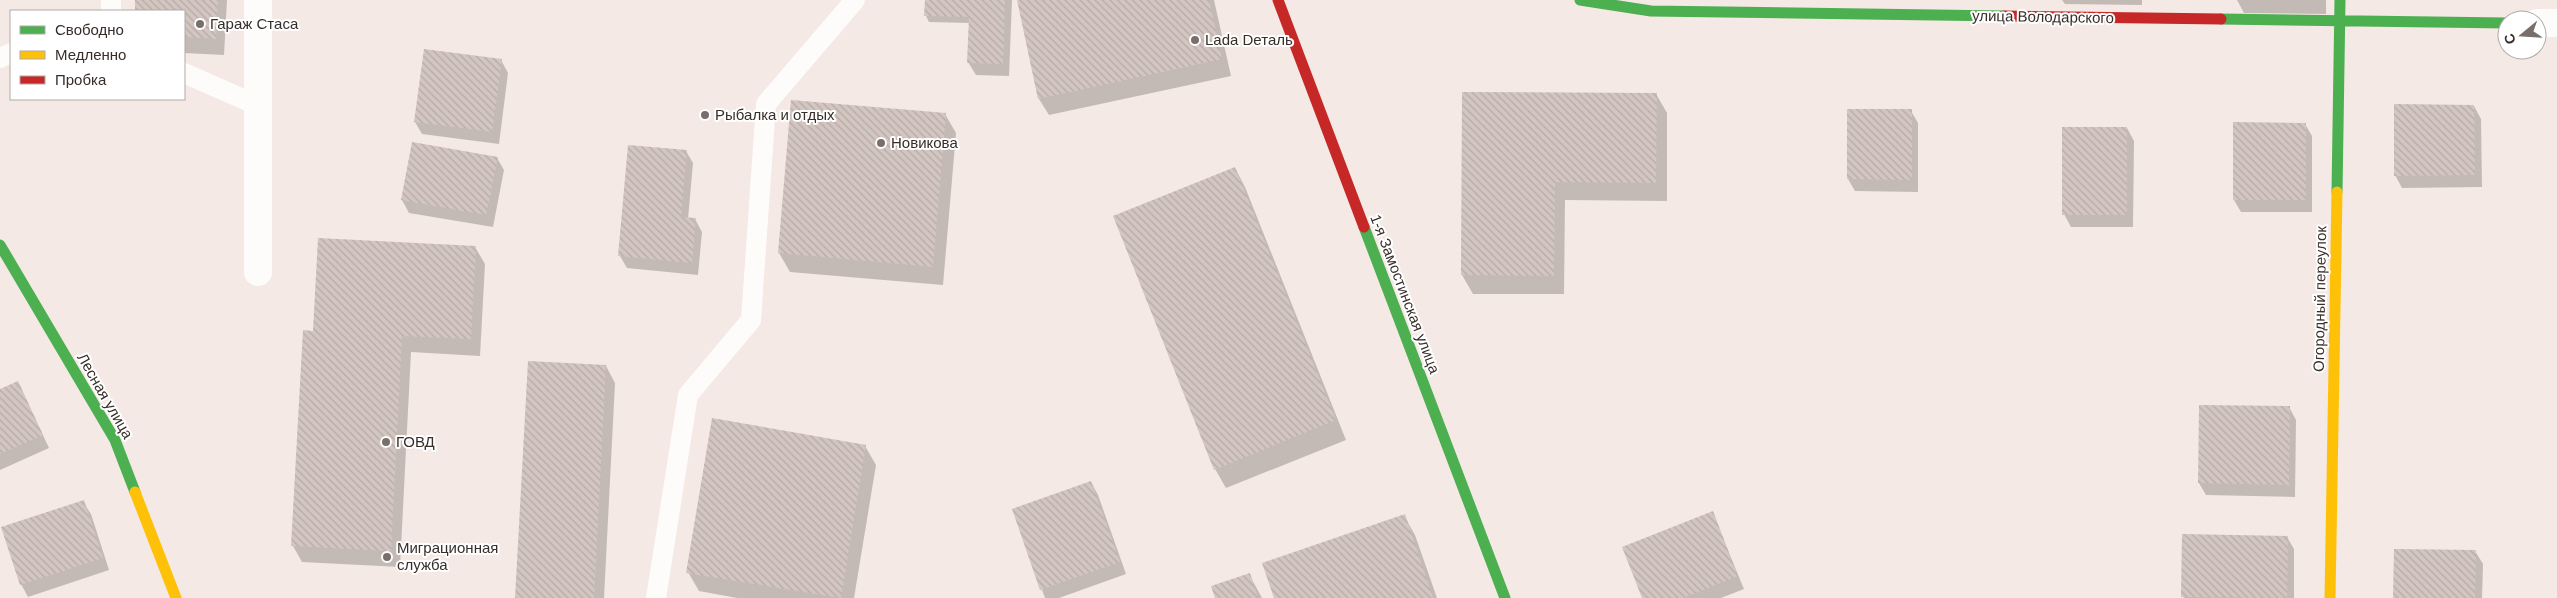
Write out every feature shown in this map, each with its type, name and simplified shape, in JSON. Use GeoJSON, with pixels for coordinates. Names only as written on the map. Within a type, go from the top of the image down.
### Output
{"type":"FeatureCollection","features":[{"type":"Feature","properties":{"kind":"street"},"geometry":{"type":"LineString","coordinates":[[258,0],[258,272]]}},
{"type":"Feature","properties":{"kind":"street","name":"1-я Замостинская улица"},"geometry":{"type":"LineString","coordinates":[[1278,0],[1504,598]]}},
{"type":"Feature","properties":{"kind":"street","name":"улица Володарского"},"geometry":{"type":"LineString","coordinates":[[1580,0],[1651,11],[2497,23]]}},
{"type":"Feature","properties":{"kind":"street","name":"Огородный переулок"},"geometry":{"type":"LineString","coordinates":[[2330,598],[2340,0]]}},
{"type":"Feature","properties":{"kind":"street","name":"Лесная улица"},"geometry":{"type":"LineString","coordinates":[[0,245],[115,440],[176,598]]}},
{"type":"Feature","properties":{"kind":"lane"},"geometry":{"type":"LineString","coordinates":[[656,598],[688,395],[751,320],[766,104],[855,0]]}},
{"type":"Feature","properties":{"kind":"lane"},"geometry":{"type":"LineString","coordinates":[[185,73],[258,105]]}},
{"type":"Feature","properties":{"kind":"building","name":"Гараж Стаса"},"geometry":{"type":"Polygon","coordinates":[[[135,0],[218,0],[216,39],[185,37],[185,10],[135,10],[135,0]]]}},
{"type":"Feature","properties":{"kind":"building"},"geometry":{"type":"Polygon","coordinates":[[[925,0],[1005,0],[1003,64],[967,63],[969,17],[924,16],[925,0]]]}},
{"type":"Feature","properties":{"kind":"building"},"geometry":{"type":"Polygon","coordinates":[[[1017,0],[1209,0],[1222,59],[1038,99],[1017,0]]]}},
{"type":"Feature","properties":{"kind":"building"},"geometry":{"type":"Polygon","coordinates":[[[424,49],[502,59],[492,132],[414,122],[424,49]]]}},
{"type":"Feature","properties":{"kind":"building"},"geometry":{"type":"Polygon","coordinates":[[[1462,92],[1657,93],[1656,183],[1555,182],[1554,276],[1461,275],[1462,92]]]}},
{"type":"Feature","properties":{"kind":"building"},"geometry":{"type":"Polygon","coordinates":[[[791,100],[946,113],[933,267],[778,253],[791,100]]]}},
{"type":"Feature","properties":{"kind":"building"},"geometry":{"type":"Polygon","coordinates":[[[2394,104],[2474,105],[2475,175],[2394,176],[2394,104]]]}},
{"type":"Feature","properties":{"kind":"building"},"geometry":{"type":"Polygon","coordinates":[[[1847,109],[1912,109],[1912,180],[1847,179],[1847,109]]]}},
{"type":"Feature","properties":{"kind":"building"},"geometry":{"type":"Polygon","coordinates":[[[2233,122],[2306,123],[2306,200],[2233,200],[2233,122]]]}},
{"type":"Feature","properties":{"kind":"building"},"geometry":{"type":"Polygon","coordinates":[[[2062,127],[2127,127],[2127,215],[2062,215],[2062,127]]]}},
{"type":"Feature","properties":{"kind":"building"},"geometry":{"type":"Polygon","coordinates":[[[412,142],[498,157],[486,215],[401,200],[412,142]]]}},
{"type":"Feature","properties":{"kind":"building"},"geometry":{"type":"Polygon","coordinates":[[[628,145],[687,150],[681,217],[696,218],[692,263],[618,256],[628,145]]]}},
{"type":"Feature","properties":{"kind":"building"},"geometry":{"type":"Polygon","coordinates":[[[1235,167],[1336,420],[1214,470],[1113,216],[1235,167]]]}},
{"type":"Feature","properties":{"kind":"building"},"geometry":{"type":"Polygon","coordinates":[[[318,238],[476,246],[471,339],[402,336],[391,551],[291,546],[303,330],[313,331],[318,238]]]}},
{"type":"Feature","properties":{"kind":"building"},"geometry":{"type":"Polygon","coordinates":[[[528,361],[606,365],[594,598],[515,598],[528,361]]]}},
{"type":"Feature","properties":{"kind":"building"},"geometry":{"type":"Polygon","coordinates":[[[18,381],[43,435],[0,454],[0,389],[18,381]]]}},
{"type":"Feature","properties":{"kind":"building"},"geometry":{"type":"Polygon","coordinates":[[[2199,405],[2290,406],[2289,485],[2198,483],[2199,405]]]}},
{"type":"Feature","properties":{"kind":"building"},"geometry":{"type":"Polygon","coordinates":[[[712,418],[866,445],[841,598],[686,573],[712,418]]]}},
{"type":"Feature","properties":{"kind":"building"},"geometry":{"type":"Polygon","coordinates":[[[1091,481],[1120,562],[1040,590],[1012,509],[1091,481]]]}},
{"type":"Feature","properties":{"kind":"building"},"geometry":{"type":"Polygon","coordinates":[[[84,500],[103,558],[20,585],[1,527],[84,500]]]}},
{"type":"Feature","properties":{"kind":"building"},"geometry":{"type":"Polygon","coordinates":[[[1713,511],[1738,576],[1683,598],[1642,598],[1622,547],[1713,511]]]}},
{"type":"Feature","properties":{"kind":"building"},"geometry":{"type":"Polygon","coordinates":[[[1405,514],[1433,598],[1274,598],[1262,563],[1405,514]]]}},
{"type":"Feature","properties":{"kind":"building"},"geometry":{"type":"Polygon","coordinates":[[[2182,534],[2288,536],[2287,598],[2181,597],[2182,534]]]}},
{"type":"Feature","properties":{"kind":"building"},"geometry":{"type":"Polygon","coordinates":[[[2394,549],[2476,550],[2475,598],[2393,598],[2394,549]]]}},
{"type":"Feature","properties":{"kind":"building"},"geometry":{"type":"Polygon","coordinates":[[[1250,573],[1258,598],[1215,598],[1211,586],[1250,573]]]}},
{"type":"Feature","properties":{"kind":"traffic: fast"},"geometry":{"type":"LineString","coordinates":[[1580,0],[1651,11],[2004,16]]}},
{"type":"Feature","properties":{"kind":"traffic: fast"},"geometry":{"type":"LineString","coordinates":[[2337,192],[2340,0]]}},
{"type":"Feature","properties":{"kind":"traffic: fast"},"geometry":{"type":"LineString","coordinates":[[2221,19],[2497,23]]}},
{"type":"Feature","properties":{"kind":"traffic: fast"},"geometry":{"type":"LineString","coordinates":[[1364,227],[1505,598]]}},
{"type":"Feature","properties":{"kind":"traffic: fast"},"geometry":{"type":"LineString","coordinates":[[0,245],[115,440],[135,492]]}},
{"type":"Feature","properties":{"kind":"traffic: slow"},"geometry":{"type":"LineString","coordinates":[[2330,598],[2337,192]]}},
{"type":"Feature","properties":{"kind":"traffic: slow"},"geometry":{"type":"LineString","coordinates":[[135,492],[176,598]]}},
{"type":"Feature","properties":{"kind":"traffic: jam"},"geometry":{"type":"LineString","coordinates":[[1278,0],[1364,227]]}},
{"type":"Feature","properties":{"kind":"traffic: jam"},"geometry":{"type":"LineString","coordinates":[[2004,16],[2221,19]]}},
{"type":"Feature","properties":{"kind":"place","name":"Гараж Стаса"},"geometry":{"type":"Point","coordinates":[200,24]}},
{"type":"Feature","properties":{"kind":"place","name":"Lada Dеталь"},"geometry":{"type":"Point","coordinates":[1195,40]}},
{"type":"Feature","properties":{"kind":"place","name":"Рыбалка и отдых"},"geometry":{"type":"Point","coordinates":[705,115]}},
{"type":"Feature","properties":{"kind":"place","name":"Новикова"},"geometry":{"type":"Point","coordinates":[881,143]}},
{"type":"Feature","properties":{"kind":"place","name":"ГОВД"},"geometry":{"type":"Point","coordinates":[386,442]}},
{"type":"Feature","properties":{"kind":"place","name":"Миграционная служба"},"geometry":{"type":"Point","coordinates":[387,557]}}]}
